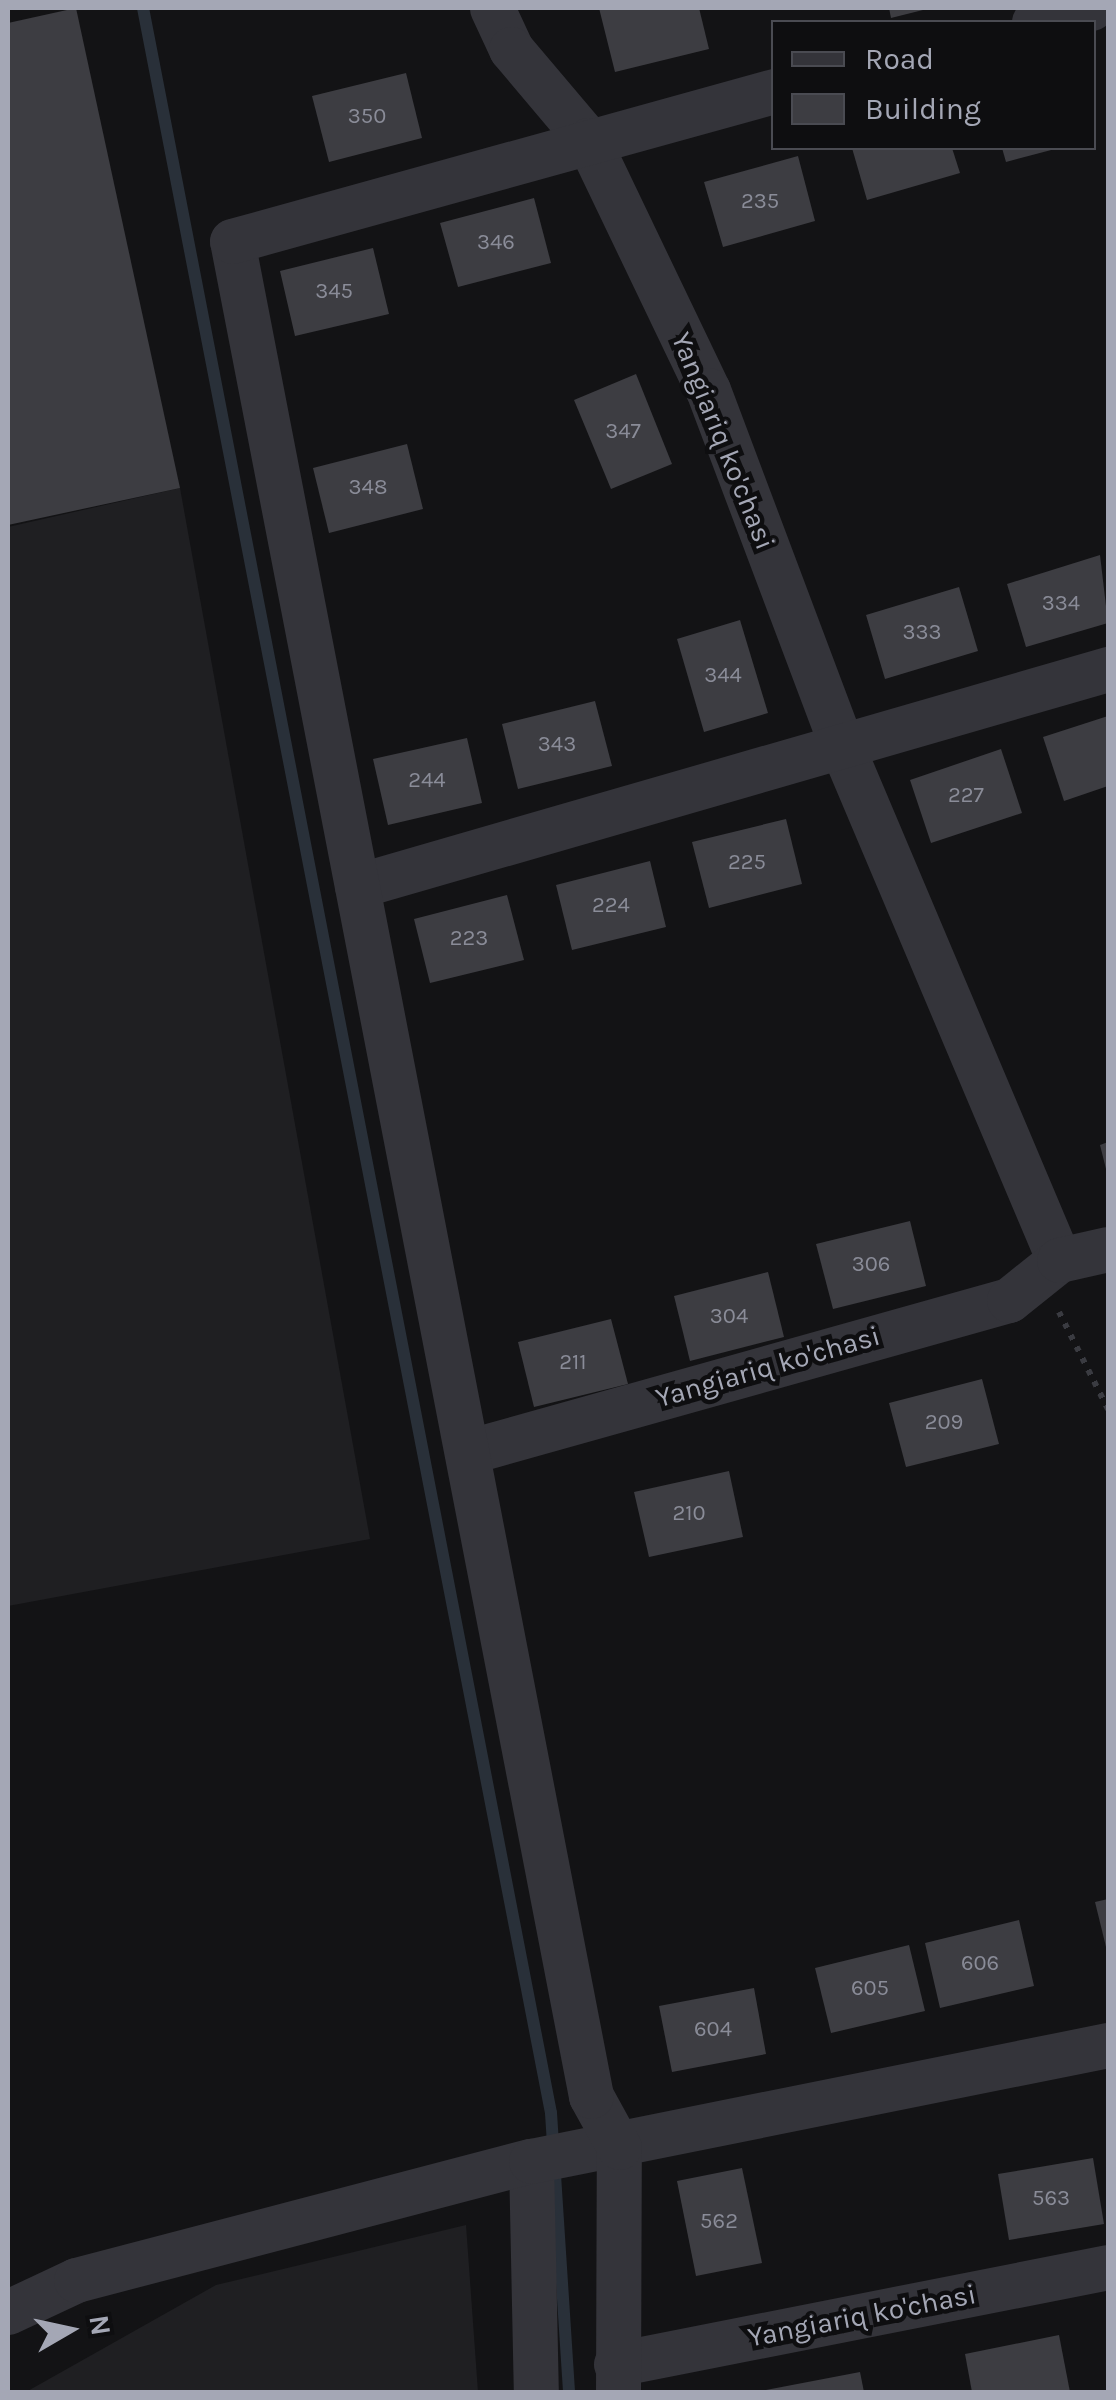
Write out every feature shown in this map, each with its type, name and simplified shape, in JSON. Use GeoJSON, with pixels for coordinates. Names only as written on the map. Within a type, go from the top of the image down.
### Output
{"type":"FeatureCollection","features":[{"type":"Feature","properties":{"kind":"street","name":"Yangiariq ko'chasi"},"geometry":{"type":"LineString","coordinates":[[492,8],[511,49],[588,140],[708,390],[844,749],[1050,1268]]}},
{"type":"Feature","properties":{"kind":"street"},"geometry":{"type":"LineString","coordinates":[[1042,20],[1091,8]]}},
{"type":"Feature","properties":{"kind":"street"},"geometry":{"type":"LineString","coordinates":[[616,2378],[619,2147],[592,2096],[232,241],[771,92]]}},
{"type":"Feature","properties":{"kind":"street"},"geometry":{"type":"LineString","coordinates":[[357,886],[844,749],[1108,669]]}},
{"type":"Feature","properties":{"kind":"street","name":"Yangiariq ko'chasi"},"geometry":{"type":"LineString","coordinates":[[466,1452],[1009,1300],[1050,1268],[1108,1249]]}},
{"type":"Feature","properties":{"kind":"street"},"geometry":{"type":"LineString","coordinates":[[8,2312],[76,2280],[531,2161],[619,2147],[1108,2045]]}},
{"type":"Feature","properties":{"kind":"street"},"geometry":{"type":"LineString","coordinates":[[531,2161],[536,2392]]}},
{"type":"Feature","properties":{"kind":"street","name":"Yangiariq ko'chasi"},"geometry":{"type":"LineString","coordinates":[[616,2378],[1108,2267]]}},
{"type":"Feature","properties":{"kind":"path"},"geometry":{"type":"LineString","coordinates":[[1050,1268],[1108,1409]]}},
{"type":"Feature","properties":{"kind":"shaded area"},"geometry":{"type":"Polygon","coordinates":[[[180,488],[370,1539],[8,1606],[8,527],[180,488]]]}},
{"type":"Feature","properties":{"kind":"shaded area"},"geometry":{"type":"Polygon","coordinates":[[[466,2225],[478,2392],[26,2392],[216,2285],[466,2225]]]}},
{"type":"Feature","properties":{"kind":"building"},"geometry":{"type":"Polygon","coordinates":[[[76,8],[180,488],[8,525],[8,23],[76,8]]]}},
{"type":"Feature","properties":{"kind":"building"},"geometry":{"type":"Polygon","coordinates":[[[599,8],[699,8],[709,49],[615,72],[599,8]]]}},
{"type":"Feature","properties":{"kind":"building"},"geometry":{"type":"Polygon","coordinates":[[[889,8],[927,8],[927,9],[891,18],[889,8]]]}},
{"type":"Feature","properties":{"kind":"building"},"geometry":{"type":"Polygon","coordinates":[[[406,73],[422,138],[329,162],[312,96],[406,73]]]}},
{"type":"Feature","properties":{"kind":"building"},"geometry":{"type":"Polygon","coordinates":[[[853,150],[953,150],[960,173],[867,200],[853,150]]]}},
{"type":"Feature","properties":{"kind":"building"},"geometry":{"type":"Polygon","coordinates":[[[1003,150],[1051,150],[1006,162],[1003,150]]]}},
{"type":"Feature","properties":{"kind":"building"},"geometry":{"type":"Polygon","coordinates":[[[798,156],[815,221],[723,247],[704,182],[798,156]]]}},
{"type":"Feature","properties":{"kind":"building"},"geometry":{"type":"Polygon","coordinates":[[[534,198],[551,263],[458,287],[440,223],[534,198]]]}},
{"type":"Feature","properties":{"kind":"building"},"geometry":{"type":"Polygon","coordinates":[[[373,248],[389,314],[295,336],[280,271],[373,248]]]}},
{"type":"Feature","properties":{"kind":"building"},"geometry":{"type":"Polygon","coordinates":[[[636,374],[672,464],[611,489],[574,400],[636,374]]]}},
{"type":"Feature","properties":{"kind":"building"},"geometry":{"type":"Polygon","coordinates":[[[407,444],[423,509],[329,533],[313,468],[407,444]]]}},
{"type":"Feature","properties":{"kind":"building"},"geometry":{"type":"Polygon","coordinates":[[[1100,555],[1108,623],[1026,647],[1007,584],[1100,555]]]}},
{"type":"Feature","properties":{"kind":"building"},"geometry":{"type":"Polygon","coordinates":[[[959,587],[978,651],[885,679],[866,615],[959,587]]]}},
{"type":"Feature","properties":{"kind":"building"},"geometry":{"type":"Polygon","coordinates":[[[740,620],[768,713],[704,732],[677,639],[740,620]]]}},
{"type":"Feature","properties":{"kind":"building"},"geometry":{"type":"Polygon","coordinates":[[[595,701],[612,766],[518,789],[502,724],[595,701]]]}},
{"type":"Feature","properties":{"kind":"building"},"geometry":{"type":"Polygon","coordinates":[[[1108,716],[1108,786],[1064,801],[1043,737],[1108,716]]]}},
{"type":"Feature","properties":{"kind":"building"},"geometry":{"type":"Polygon","coordinates":[[[467,738],[482,803],[388,825],[373,759],[467,738]]]}},
{"type":"Feature","properties":{"kind":"building"},"geometry":{"type":"Polygon","coordinates":[[[1001,749],[1022,813],[931,843],[910,780],[1001,749]]]}},
{"type":"Feature","properties":{"kind":"building"},"geometry":{"type":"Polygon","coordinates":[[[786,819],[802,884],[709,908],[692,842],[786,819]]]}},
{"type":"Feature","properties":{"kind":"building"},"geometry":{"type":"Polygon","coordinates":[[[650,861],[666,927],[572,950],[556,885],[650,861]]]}},
{"type":"Feature","properties":{"kind":"building"},"geometry":{"type":"Polygon","coordinates":[[[507,895],[524,960],[430,983],[414,919],[507,895]]]}},
{"type":"Feature","properties":{"kind":"building"},"geometry":{"type":"Polygon","coordinates":[[[1108,1142],[1108,1173],[1107,1173],[1100,1145],[1108,1142]]]}},
{"type":"Feature","properties":{"kind":"building"},"geometry":{"type":"Polygon","coordinates":[[[910,1221],[926,1286],[833,1309],[816,1244],[910,1221]]]}},
{"type":"Feature","properties":{"kind":"building"},"geometry":{"type":"Polygon","coordinates":[[[768,1272],[784,1337],[690,1361],[674,1296],[768,1272]]]}},
{"type":"Feature","properties":{"kind":"building"},"geometry":{"type":"Polygon","coordinates":[[[611,1319],[628,1384],[534,1407],[518,1342],[611,1319]]]}},
{"type":"Feature","properties":{"kind":"building"},"geometry":{"type":"Polygon","coordinates":[[[982,1379],[999,1444],[906,1467],[889,1403],[982,1379]]]}},
{"type":"Feature","properties":{"kind":"building"},"geometry":{"type":"Polygon","coordinates":[[[729,1471],[743,1537],[649,1557],[634,1492],[729,1471]]]}},
{"type":"Feature","properties":{"kind":"building"},"geometry":{"type":"Polygon","coordinates":[[[1108,1899],[1108,1951],[1107,1951],[1095,1902],[1108,1899]]]}},
{"type":"Feature","properties":{"kind":"building"},"geometry":{"type":"Polygon","coordinates":[[[1019,1920],[1034,1986],[940,2008],[925,1943],[1019,1920]]]}},
{"type":"Feature","properties":{"kind":"building"},"geometry":{"type":"Polygon","coordinates":[[[909,1945],[925,2011],[831,2033],[815,1968],[909,1945]]]}},
{"type":"Feature","properties":{"kind":"building"},"geometry":{"type":"Polygon","coordinates":[[[754,1988],[766,2054],[672,2072],[659,2006],[754,1988]]]}},
{"type":"Feature","properties":{"kind":"building"},"geometry":{"type":"Polygon","coordinates":[[[1093,2158],[1104,2224],[1009,2240],[998,2174],[1093,2158]]]}},
{"type":"Feature","properties":{"kind":"building"},"geometry":{"type":"Polygon","coordinates":[[[742,2168],[762,2263],[696,2276],[677,2181],[742,2168]]]}},
{"type":"Feature","properties":{"kind":"building"},"geometry":{"type":"Polygon","coordinates":[[[1059,2335],[1070,2392],[972,2392],[965,2354],[1059,2335]]]}},
{"type":"Feature","properties":{"kind":"building"},"geometry":{"type":"Polygon","coordinates":[[[860,2372],[864,2392],[761,2391],[860,2372]]]}},
{"type":"Feature","properties":{"kind":"waterway"},"geometry":{"type":"LineString","coordinates":[[143,8],[551,2113],[569,2392]]}}]}
